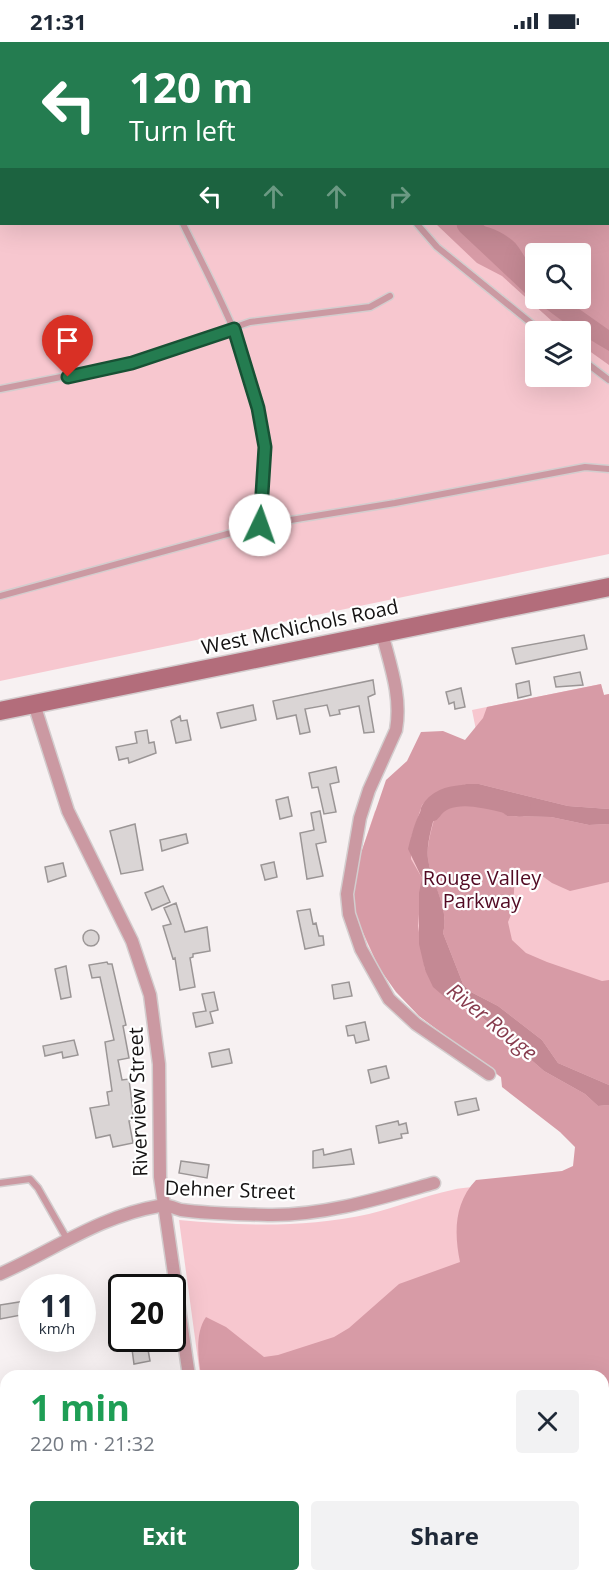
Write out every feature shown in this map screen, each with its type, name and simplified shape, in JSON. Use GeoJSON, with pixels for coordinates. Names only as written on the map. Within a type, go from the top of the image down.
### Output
{"type":"FeatureCollection","features":[{"type":"Feature","properties":{"kind":"main road","name":"West McNichols Road"},"geometry":{"type":"LineString","coordinates":[[0,711],[609,587]]}},
{"type":"Feature","properties":{"kind":"street"},"geometry":{"type":"LineString","coordinates":[[382,633],[396,690],[398,719],[396,730],[369,790],[360,818],[348,887],[349,914],[361,949],[388,999],[416,1024],[489,1074]]}},
{"type":"Feature","properties":{"kind":"street","name":"Riverview Street"},"geometry":{"type":"LineString","coordinates":[[34,704],[68,811],[132,941],[150,995],[159,1064],[160,1177],[188,1370]]}},
{"type":"Feature","properties":{"kind":"street","name":"Dehner Street"},"geometry":{"type":"LineString","coordinates":[[0,1274],[67,1239],[135,1210],[163,1205],[181,1210],[272,1215],[350,1205],[434,1183]]}},
{"type":"Feature","properties":{"kind":"lane"},"geometry":{"type":"LineString","coordinates":[[183,225],[234,329],[258,408],[265,447],[260,525]]}},
{"type":"Feature","properties":{"kind":"lane"},"geometry":{"type":"LineString","coordinates":[[418,225],[437,247],[528,321]]}},
{"type":"Feature","properties":{"kind":"lane"},"geometry":{"type":"LineString","coordinates":[[0,389],[132,363],[250,322],[370,307],[390,296]]}},
{"type":"Feature","properties":{"kind":"lane"},"geometry":{"type":"LineString","coordinates":[[591,366],[609,380]]}},
{"type":"Feature","properties":{"kind":"lane"},"geometry":{"type":"LineString","coordinates":[[0,596],[260,525],[395,503],[585,467],[609,469]]}},
{"type":"Feature","properties":{"kind":"lane"},"geometry":{"type":"LineString","coordinates":[[0,1184],[30,1179],[38,1188],[67,1239]]}},
{"type":"Feature","properties":{"kind":"green space"},"geometry":{"type":"Polygon","coordinates":[[[0,225],[609,225],[609,554],[0,681],[0,225]]]}},
{"type":"Feature","properties":{"kind":"green space"},"geometry":{"type":"Polygon","coordinates":[[[437,225],[609,225],[609,365],[591,352],[591,321],[552,321],[539,309],[591,309],[591,243],[525,243],[525,297],[502,276],[477,263],[437,225]]]}},
{"type":"Feature","properties":{"kind":"green space","name":"Rouge Valley Parkway"},"geometry":{"type":"Polygon","coordinates":[[[601,684],[604,695],[609,694],[609,1370],[199,1370],[179,1220],[227,1224],[297,1224],[345,1219],[452,1190],[564,1178],[577,1171],[593,1154],[511,1085],[419,1016],[379,968],[362,932],[359,859],[375,811],[482,760],[472,710],[601,684]]]}},
{"type":"Feature","properties":{"kind":"green space"},"geometry":{"type":"Polygon","coordinates":[[[601,684],[604,695],[609,694],[609,809],[568,806],[479,784],[466,784],[432,796],[422,805],[411,838],[411,859],[422,878],[418,926],[425,970],[462,1008],[482,1017],[544,1071],[585,1094],[598,1106],[609,1105],[609,1370],[200,1370],[198,1345],[200,1330],[206,1317],[226,1327],[264,1357],[278,1355],[334,1337],[349,1328],[399,1284],[460,1262],[457,1229],[460,1208],[463,1198],[476,1180],[562,1171],[573,1166],[575,1147],[560,1132],[502,1087],[501,1077],[419,1016],[396,992],[379,968],[353,910],[354,883],[359,859],[386,780],[407,761],[421,732],[443,731],[465,740],[483,718],[487,707],[601,684]]]}},
{"type":"Feature","properties":{"kind":"green space"},"geometry":{"type":"Polygon","coordinates":[[[473,791],[486,795],[507,816],[551,817],[589,825],[609,824],[609,882],[570,891],[552,883],[534,870],[515,871],[513,910],[508,922],[512,940],[526,953],[602,981],[609,980],[609,1085],[558,1063],[542,1040],[498,1006],[471,992],[463,984],[443,933],[444,914],[430,868],[428,853],[437,807],[460,793],[473,791]]]}},
{"type":"Feature","properties":{"kind":"water"},"geometry":{"type":"Polygon","coordinates":[[[463,225],[488,227],[500,232],[518,246],[525,257],[525,291],[502,269],[480,235],[469,231],[463,225]]]}},
{"type":"Feature","properties":{"kind":"water"},"geometry":{"type":"Polygon","coordinates":[[[547,309],[579,309],[609,330],[609,351],[591,340],[591,321],[563,321],[547,309]]]}},
{"type":"Feature","properties":{"kind":"water"},"geometry":{"type":"Polygon","coordinates":[[[466,784],[479,784],[568,806],[609,809],[609,824],[589,825],[551,817],[507,816],[487,795],[480,792],[467,792],[447,799],[437,807],[430,833],[428,859],[442,904],[443,933],[463,984],[471,992],[498,1006],[542,1040],[558,1063],[609,1085],[609,1105],[598,1106],[585,1094],[544,1071],[482,1017],[447,999],[433,987],[425,970],[419,944],[419,893],[422,878],[408,849],[419,814],[431,798],[440,792],[466,784]]]}},
{"type":"Feature","properties":{"kind":"building"},"geometry":{"type":"Polygon","coordinates":[[[584,635],[587,649],[516,664],[512,648],[584,635]]]}},
{"type":"Feature","properties":{"kind":"building"},"geometry":{"type":"Polygon","coordinates":[[[580,672],[583,685],[556,687],[554,677],[580,672]]]}},
{"type":"Feature","properties":{"kind":"building"},"geometry":{"type":"Polygon","coordinates":[[[373,680],[375,694],[368,697],[374,732],[364,733],[359,706],[339,710],[340,714],[330,716],[327,705],[305,709],[310,732],[300,734],[296,715],[277,719],[273,701],[373,680]]]}},
{"type":"Feature","properties":{"kind":"building"},"geometry":{"type":"Polygon","coordinates":[[[529,681],[531,695],[518,698],[516,684],[529,681]]]}},
{"type":"Feature","properties":{"kind":"building"},"geometry":{"type":"Polygon","coordinates":[[[461,688],[465,707],[455,709],[454,702],[449,704],[446,692],[461,688]]]}},
{"type":"Feature","properties":{"kind":"building"},"geometry":{"type":"Polygon","coordinates":[[[253,705],[256,720],[221,728],[217,713],[253,705]]]}},
{"type":"Feature","properties":{"kind":"building"},"geometry":{"type":"Polygon","coordinates":[[[180,716],[181,721],[187,720],[191,740],[176,743],[171,721],[180,716]]]}},
{"type":"Feature","properties":{"kind":"building"},"geometry":{"type":"Polygon","coordinates":[[[147,730],[149,743],[154,742],[156,753],[129,763],[128,758],[119,760],[116,747],[137,743],[135,732],[147,730]]]}},
{"type":"Feature","properties":{"kind":"building"},"geometry":{"type":"Polygon","coordinates":[[[336,767],[339,782],[330,784],[336,812],[324,814],[318,787],[312,788],[309,773],[336,767]]]}},
{"type":"Feature","properties":{"kind":"building"},"geometry":{"type":"Polygon","coordinates":[[[288,797],[292,816],[280,819],[276,800],[288,797]]]}},
{"type":"Feature","properties":{"kind":"building"},"geometry":{"type":"Polygon","coordinates":[[[320,811],[326,842],[316,844],[323,876],[307,879],[300,833],[314,830],[311,813],[320,811]]]}},
{"type":"Feature","properties":{"kind":"building"},"geometry":{"type":"Polygon","coordinates":[[[135,824],[143,870],[121,874],[110,831],[135,824]]]}},
{"type":"Feature","properties":{"kind":"building"},"geometry":{"type":"Polygon","coordinates":[[[186,834],[188,843],[162,851],[160,840],[186,834]]]}},
{"type":"Feature","properties":{"kind":"building"},"geometry":{"type":"Polygon","coordinates":[[[274,862],[277,877],[265,880],[261,865],[274,862]]]}},
{"type":"Feature","properties":{"kind":"building"},"geometry":{"type":"Polygon","coordinates":[[[63,863],[66,876],[48,882],[45,867],[63,863]]]}},
{"type":"Feature","properties":{"kind":"building"},"geometry":{"type":"Polygon","coordinates":[[[163,886],[170,902],[152,910],[145,893],[163,886]]]}},
{"type":"Feature","properties":{"kind":"building"},"geometry":{"type":"Polygon","coordinates":[[[176,903],[185,932],[207,927],[210,951],[193,954],[190,958],[195,987],[180,990],[175,958],[173,959],[163,926],[171,924],[164,908],[176,903]]]}},
{"type":"Feature","properties":{"kind":"building"},"geometry":{"type":"Polygon","coordinates":[[[310,909],[313,924],[316,923],[319,936],[323,936],[324,945],[305,949],[297,911],[310,909]]]}},
{"type":"Feature","properties":{"kind":"building"},"geometry":{"type":"Polygon","coordinates":[[[91,930],[97,932],[99,938],[97,944],[91,946],[85,944],[83,938],[85,932],[91,930]]]}},
{"type":"Feature","properties":{"kind":"building"},"geometry":{"type":"Polygon","coordinates":[[[107,962],[112,964],[126,1025],[123,1026],[129,1058],[118,1060],[122,1080],[129,1079],[133,1112],[132,1120],[129,1121],[133,1143],[113,1147],[110,1135],[96,1138],[90,1108],[109,1105],[107,1092],[112,1091],[105,1042],[114,1040],[100,977],[92,978],[89,965],[107,962]]]}},
{"type":"Feature","properties":{"kind":"building"},"geometry":{"type":"Polygon","coordinates":[[[66,966],[71,997],[61,999],[55,969],[66,966]]]}},
{"type":"Feature","properties":{"kind":"building"},"geometry":{"type":"Polygon","coordinates":[[[349,982],[352,996],[334,999],[332,985],[349,982]]]}},
{"type":"Feature","properties":{"kind":"building"},"geometry":{"type":"Polygon","coordinates":[[[214,992],[218,1010],[210,1012],[213,1023],[196,1027],[193,1013],[206,1011],[202,994],[214,992]]]}},
{"type":"Feature","properties":{"kind":"building"},"geometry":{"type":"Polygon","coordinates":[[[365,1022],[369,1040],[356,1043],[354,1035],[348,1036],[346,1026],[365,1022]]]}},
{"type":"Feature","properties":{"kind":"building"},"geometry":{"type":"Polygon","coordinates":[[[74,1040],[78,1055],[63,1058],[62,1052],[45,1056],[43,1046],[74,1040]]]}},
{"type":"Feature","properties":{"kind":"building"},"geometry":{"type":"Polygon","coordinates":[[[229,1049],[232,1063],[212,1067],[209,1053],[229,1049]]]}},
{"type":"Feature","properties":{"kind":"building"},"geometry":{"type":"Polygon","coordinates":[[[386,1066],[389,1078],[371,1083],[368,1070],[386,1066]]]}},
{"type":"Feature","properties":{"kind":"building"},"geometry":{"type":"Polygon","coordinates":[[[476,1098],[479,1110],[458,1115],[455,1102],[476,1098]]]}},
{"type":"Feature","properties":{"kind":"building"},"geometry":{"type":"Polygon","coordinates":[[[398,1121],[399,1125],[406,1123],[408,1133],[401,1134],[402,1138],[379,1143],[376,1126],[398,1121]]]}},
{"type":"Feature","properties":{"kind":"building"},"geometry":{"type":"Polygon","coordinates":[[[323,1149],[324,1155],[351,1149],[354,1164],[313,1168],[313,1151],[323,1149]]]}},
{"type":"Feature","properties":{"kind":"building"},"geometry":{"type":"Polygon","coordinates":[[[181,1161],[209,1165],[207,1178],[179,1173],[181,1161]]]}},
{"type":"Feature","properties":{"kind":"building"},"geometry":{"type":"Polygon","coordinates":[[[18,1302],[18,1316],[0,1319],[0,1305],[18,1302]]]}},
{"type":"Feature","properties":{"kind":"building"},"geometry":{"type":"Polygon","coordinates":[[[132,1352],[148,1352],[150,1361],[134,1364],[132,1352]]]}},
{"type":"Feature","properties":{"kind":"waterway","name":"River Rouge"},"geometry":{"type":"LineString","coordinates":[[468,225],[525,279]]}},
{"type":"Feature","properties":{"kind":"waterway","name":"River Rouge"},"geometry":{"type":"LineString","coordinates":[[431,811],[448,798],[460,796],[485,798],[520,806]]}},
{"type":"Feature","properties":{"kind":"route"},"geometry":{"type":"LineString","coordinates":[[68,377],[132,363],[234,329],[245,358],[265,447],[260,525]]}}]}
